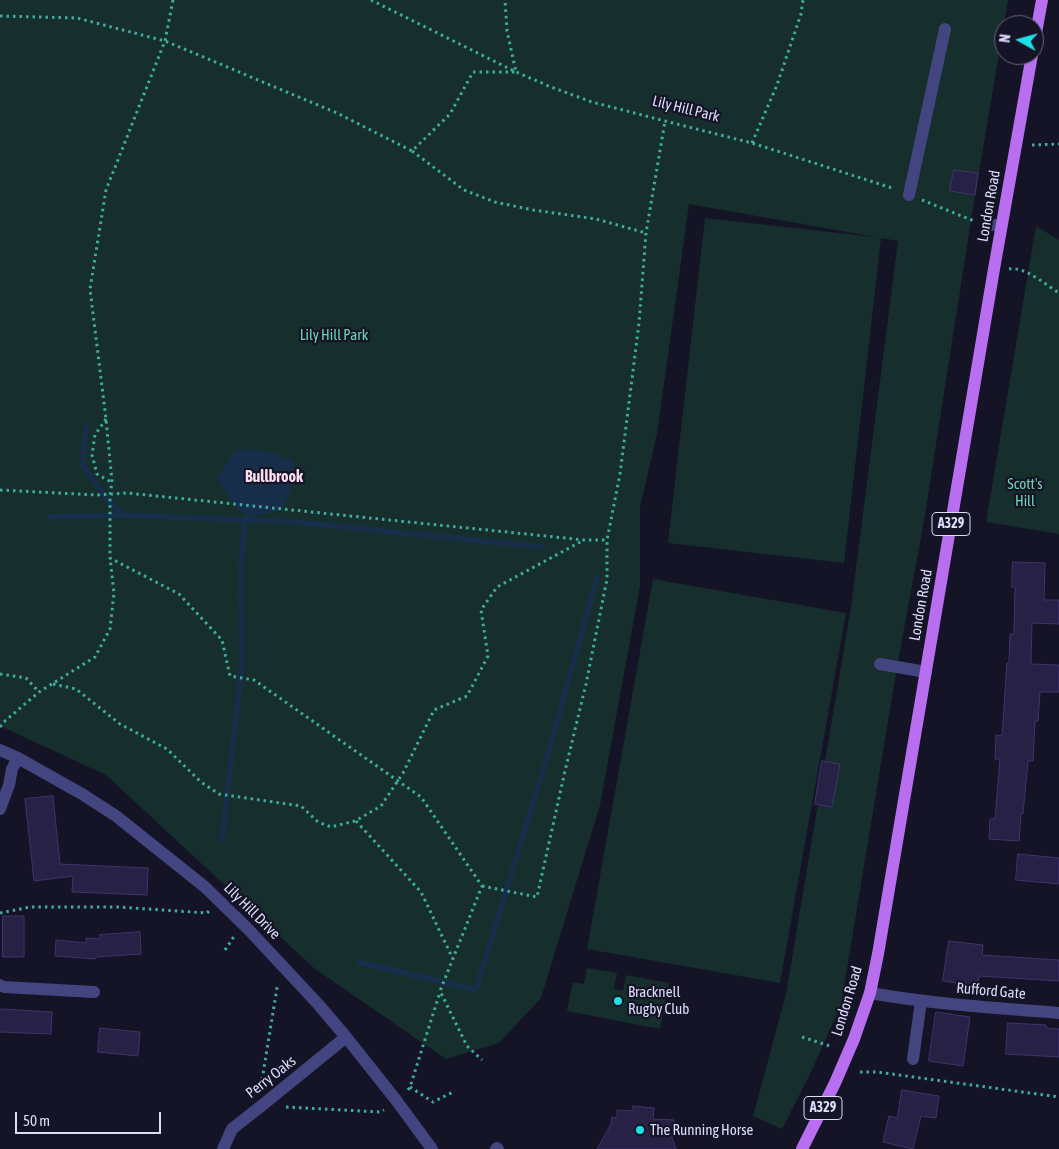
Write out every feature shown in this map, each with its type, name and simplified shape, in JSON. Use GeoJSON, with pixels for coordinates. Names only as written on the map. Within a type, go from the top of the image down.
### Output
{"type":"FeatureCollection","features":[{"type":"Feature","properties":{"kind":"main road"},"geometry":{"type":"LineString","coordinates":[[1039,15],[1042,0]]}},
{"type":"Feature","properties":{"kind":"main road","name":"London Road"},"geometry":{"type":"LineString","coordinates":[[802,1149],[835,1083],[854,1039],[870,993],[884,923],[1001,226],[1030,65]]}},
{"type":"Feature","properties":{"kind":"street"},"geometry":{"type":"LineString","coordinates":[[909,195],[945,29]]}},
{"type":"Feature","properties":{"kind":"street"},"geometry":{"type":"LineString","coordinates":[[987,224],[1001,226]]}},
{"type":"Feature","properties":{"kind":"street"},"geometry":{"type":"LineString","coordinates":[[880,664],[926,672]]}},
{"type":"Feature","properties":{"kind":"street","name":"Lily Hill Drive"},"geometry":{"type":"LineString","coordinates":[[0,750],[82,794],[116,816],[205,887],[249,930],[318,1004],[396,1100],[432,1149]]}},
{"type":"Feature","properties":{"kind":"street"},"geometry":{"type":"LineString","coordinates":[[0,809],[9,785],[12,769],[18,758]]}},
{"type":"Feature","properties":{"kind":"street"},"geometry":{"type":"LineString","coordinates":[[0,985],[4,987],[94,992]]}},
{"type":"Feature","properties":{"kind":"street","name":"Rufford Gate"},"geometry":{"type":"LineString","coordinates":[[870,993],[921,1001],[1059,1013]]}},
{"type":"Feature","properties":{"kind":"street"},"geometry":{"type":"LineString","coordinates":[[913,1059],[921,1001]]}},
{"type":"Feature","properties":{"kind":"street","name":"Perry Oaks"},"geometry":{"type":"LineString","coordinates":[[223,1149],[232,1128],[346,1037]]}},
{"type":"Feature","properties":{"kind":"path"},"geometry":{"type":"LineString","coordinates":[[0,727],[40,692],[94,657],[110,629],[114,593],[110,558],[110,495],[112,482],[90,289],[106,190],[166,42],[173,0]]}},
{"type":"Feature","properties":{"kind":"path","name":"Lily Hill Park"},"geometry":{"type":"LineString","coordinates":[[371,0],[516,72],[592,102],[752,143],[888,186],[971,221],[987,224]]}},
{"type":"Feature","properties":{"kind":"path"},"geometry":{"type":"LineString","coordinates":[[412,152],[450,114],[473,72],[516,72],[507,31],[505,0]]}},
{"type":"Feature","properties":{"kind":"path"},"geometry":{"type":"LineString","coordinates":[[752,143],[777,85],[801,14],[803,0]]}},
{"type":"Feature","properties":{"kind":"path"},"geometry":{"type":"LineString","coordinates":[[0,16],[77,18],[166,42],[336,113],[412,152],[464,190],[495,202],[533,210],[596,219],[646,233]]}},
{"type":"Feature","properties":{"kind":"path"},"geometry":{"type":"LineString","coordinates":[[110,558],[179,594],[222,640],[230,676],[254,680],[421,796],[482,886],[537,897],[586,684],[607,579],[607,540],[622,464],[640,324],[646,233],[665,121]]}},
{"type":"Feature","properties":{"kind":"path"},"geometry":{"type":"LineString","coordinates":[[1028,146],[1059,144]]}},
{"type":"Feature","properties":{"kind":"path"},"geometry":{"type":"LineString","coordinates":[[1006,269],[1013,268],[1025,271],[1059,293]]}},
{"type":"Feature","properties":{"kind":"path"},"geometry":{"type":"LineString","coordinates":[[106,419],[95,435],[92,455],[97,474],[112,482]]}},
{"type":"Feature","properties":{"kind":"path"},"geometry":{"type":"LineString","coordinates":[[0,490],[96,495],[127,493],[584,540],[607,540]]}},
{"type":"Feature","properties":{"kind":"path"},"geometry":{"type":"LineString","coordinates":[[53,684],[76,689],[120,724],[167,748],[201,782],[219,794],[301,806],[318,822],[331,827],[355,820],[381,806],[417,746],[434,710],[467,696],[488,656],[481,610],[497,586],[584,540]]}},
{"type":"Feature","properties":{"kind":"path"},"geometry":{"type":"LineString","coordinates":[[0,674],[26,678],[40,692]]}},
{"type":"Feature","properties":{"kind":"path"},"geometry":{"type":"LineString","coordinates":[[355,820],[422,892],[453,960]]}},
{"type":"Feature","properties":{"kind":"path"},"geometry":{"type":"LineString","coordinates":[[455,1091],[433,1102],[410,1087],[440,991],[482,886]]}},
{"type":"Feature","properties":{"kind":"path"},"geometry":{"type":"LineString","coordinates":[[0,913],[30,907],[118,907],[207,913],[209,910]]}},
{"type":"Feature","properties":{"kind":"path"},"geometry":{"type":"LineString","coordinates":[[225,950],[235,935]]}},
{"type":"Feature","properties":{"kind":"path"},"geometry":{"type":"LineString","coordinates":[[260,1095],[277,988],[281,982]]}},
{"type":"Feature","properties":{"kind":"path"},"geometry":{"type":"LineString","coordinates":[[440,991],[467,1046],[482,1060]]}},
{"type":"Feature","properties":{"kind":"path"},"geometry":{"type":"LineString","coordinates":[[802,1037],[834,1047]]}},
{"type":"Feature","properties":{"kind":"path"},"geometry":{"type":"LineString","coordinates":[[860,1072],[877,1072],[1059,1096]]}},
{"type":"Feature","properties":{"kind":"path"},"geometry":{"type":"LineString","coordinates":[[279,1106],[380,1112],[384,1110]]}},
{"type":"Feature","properties":{"kind":"green space","name":"Lily Hill Park"},"geometry":{"type":"Polygon","coordinates":[[[0,0],[1008,0],[1005,15],[994,15],[994,65],[997,65],[924,521],[897,667],[841,1005],[810,1074],[782,1129],[753,1116],[786,994],[851,607],[898,241],[881,238],[844,563],[668,543],[705,218],[875,237],[689,204],[657,434],[640,507],[640,586],[600,805],[541,998],[499,1043],[446,1059],[315,969],[106,775],[0,726],[0,0]]]}},
{"type":"Feature","properties":{"kind":"green space","name":"Scott's Hill"},"geometry":{"type":"Polygon","coordinates":[[[1036,226],[1059,240],[1059,534],[986,522],[1036,226]]]}},
{"type":"Feature","properties":{"kind":"green space"},"geometry":{"type":"Polygon","coordinates":[[[653,579],[846,613],[780,983],[587,949],[653,579]]]}},
{"type":"Feature","properties":{"kind":"green space","name":"Bracknell Rugby Club"},"geometry":{"type":"Polygon","coordinates":[[[587,968],[617,973],[614,989],[623,991],[626,975],[669,983],[660,1029],[567,1011],[573,982],[584,984],[587,968]]]}},
{"type":"Feature","properties":{"kind":"water"},"geometry":{"type":"Polygon","coordinates":[[[236,449],[267,451],[294,461],[294,481],[283,510],[254,516],[237,510],[217,479],[236,449]]]}},
{"type":"Feature","properties":{"kind":"building"},"geometry":{"type":"Polygon","coordinates":[[[954,170],[978,173],[975,195],[950,191],[954,170]]]}},
{"type":"Feature","properties":{"kind":"building"},"geometry":{"type":"Polygon","coordinates":[[[1013,562],[1045,563],[1044,600],[1059,600],[1059,624],[1032,623],[1031,664],[1059,665],[1059,692],[1040,692],[1038,721],[1035,721],[1033,761],[1028,761],[1019,841],[989,839],[990,819],[995,819],[1000,759],[995,759],[996,735],[1002,736],[1010,634],[1014,634],[1015,587],[1012,587],[1013,562]]]}},
{"type":"Feature","properties":{"kind":"building"},"geometry":{"type":"Polygon","coordinates":[[[822,761],[840,764],[832,807],[815,804],[822,761]]]}},
{"type":"Feature","properties":{"kind":"building"},"geometry":{"type":"Polygon","coordinates":[[[53,796],[60,864],[148,868],[147,895],[72,892],[73,876],[34,881],[25,799],[53,796]]]}},
{"type":"Feature","properties":{"kind":"building"},"geometry":{"type":"Polygon","coordinates":[[[1018,854],[1059,858],[1059,884],[1016,880],[1018,854]]]}},
{"type":"Feature","properties":{"kind":"building"},"geometry":{"type":"Polygon","coordinates":[[[3,916],[24,916],[24,957],[3,957],[3,916]]]}},
{"type":"Feature","properties":{"kind":"building"},"geometry":{"type":"Polygon","coordinates":[[[140,932],[141,954],[96,957],[95,959],[55,956],[56,940],[86,943],[86,938],[100,939],[100,935],[140,932]]]}},
{"type":"Feature","properties":{"kind":"building"},"geometry":{"type":"Polygon","coordinates":[[[949,941],[983,945],[982,955],[1059,960],[1059,981],[979,976],[978,986],[943,981],[949,941]]]}},
{"type":"Feature","properties":{"kind":"building"},"geometry":{"type":"Polygon","coordinates":[[[0,1009],[52,1012],[51,1034],[0,1032],[0,1009]]]}},
{"type":"Feature","properties":{"kind":"building"},"geometry":{"type":"Polygon","coordinates":[[[936,1012],[970,1017],[963,1066],[929,1061],[936,1012]]]}},
{"type":"Feature","properties":{"kind":"building"},"geometry":{"type":"Polygon","coordinates":[[[1008,1023],[1046,1025],[1046,1028],[1059,1029],[1059,1057],[1006,1054],[1008,1023]]]}},
{"type":"Feature","properties":{"kind":"building"},"geometry":{"type":"Polygon","coordinates":[[[100,1028],[140,1032],[138,1056],[98,1052],[100,1028]]]}},
{"type":"Feature","properties":{"kind":"building"},"geometry":{"type":"Polygon","coordinates":[[[902,1090],[939,1096],[936,1118],[921,1116],[913,1149],[883,1142],[889,1116],[897,1118],[902,1090]]]}},
{"type":"Feature","properties":{"kind":"building","name":"The Running Horse"},"geometry":{"type":"Polygon","coordinates":[[[633,1106],[654,1108],[653,1119],[674,1120],[672,1138],[676,1149],[597,1149],[611,1124],[612,1117],[617,1118],[617,1110],[633,1111],[633,1106]]]}},
{"type":"Feature","properties":{"kind":"waterway"},"geometry":{"type":"LineString","coordinates":[[86,426],[83,465],[106,498],[122,515]]}},
{"type":"Feature","properties":{"kind":"waterway"},"geometry":{"type":"LineString","coordinates":[[222,840],[242,664],[241,568],[245,520],[248,514]]}},
{"type":"Feature","properties":{"kind":"waterway"},"geometry":{"type":"LineString","coordinates":[[50,517],[122,515],[295,522],[541,547]]}},
{"type":"Feature","properties":{"kind":"waterway"},"geometry":{"type":"LineString","coordinates":[[359,962],[476,990],[548,754],[597,578]]}},
{"type":"Feature","properties":{"kind":"place","name":"Bracknell Rugby Club"},"geometry":{"type":"Point","coordinates":[618,1001]}},
{"type":"Feature","properties":{"kind":"place","name":"The Running Horse"},"geometry":{"type":"Point","coordinates":[640,1130]}},
{"type":"Feature","properties":{"kind":"district","name":"Bullbrook"},"geometry":{"type":"Point","coordinates":[274,477]}}]}
